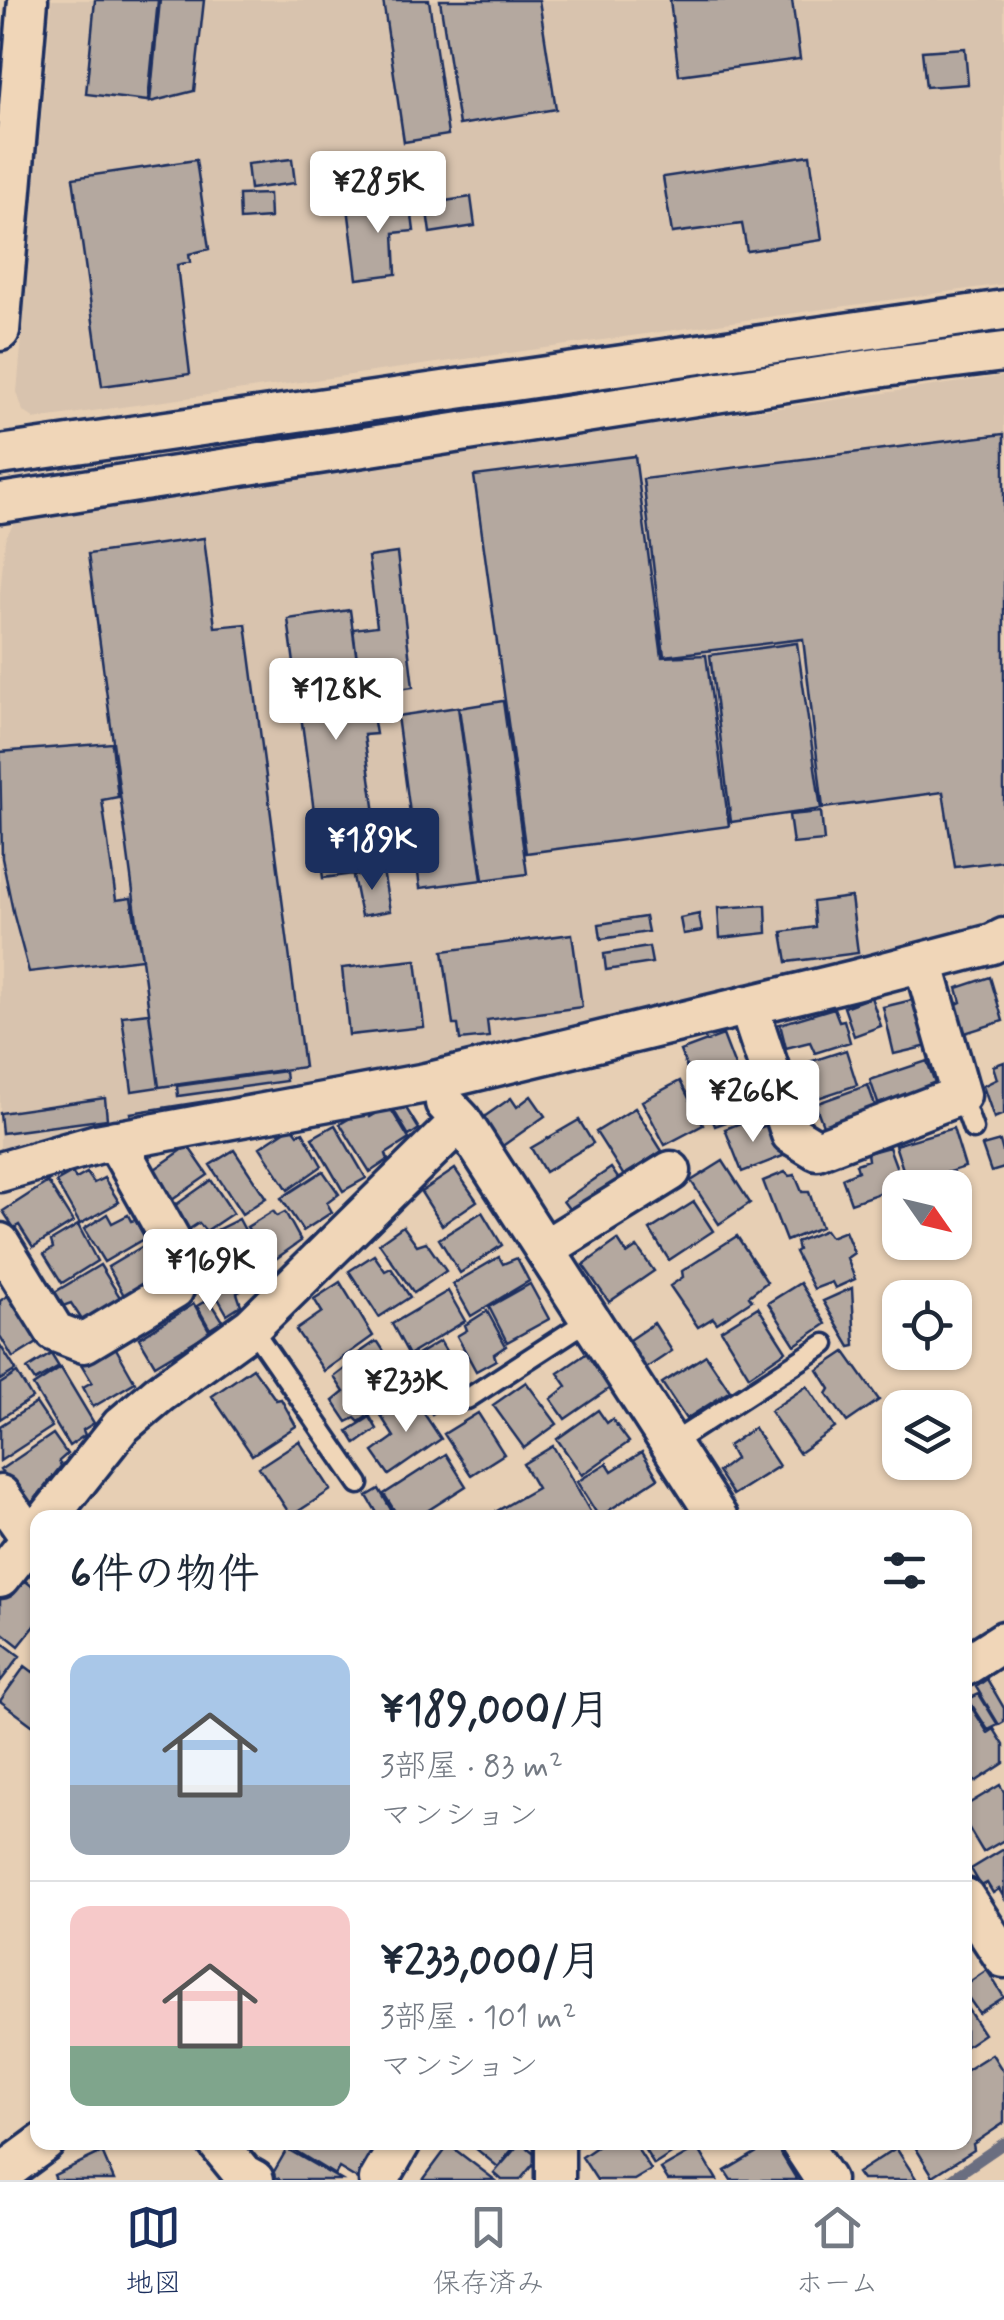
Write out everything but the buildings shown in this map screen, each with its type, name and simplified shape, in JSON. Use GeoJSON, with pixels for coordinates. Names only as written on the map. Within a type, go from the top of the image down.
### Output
{"type":"FeatureCollection","features":[{"type":"Feature","properties":{"kind":"street"},"geometry":{"type":"LineString","coordinates":[[0,331],[28,0]]}},
{"type":"Feature","properties":{"kind":"street"},"geometry":{"type":"LineString","coordinates":[[0,455],[1004,310]]}},
{"type":"Feature","properties":{"kind":"street"},"geometry":{"type":"LineString","coordinates":[[0,503],[1004,352]]}},
{"type":"Feature","properties":{"kind":"street"},"geometry":{"type":"LineString","coordinates":[[0,1172],[115,1140],[426,1083],[922,962],[1000,953]]}},
{"type":"Feature","properties":{"kind":"street"},"geometry":{"type":"LineString","coordinates":[[748,1005],[791,1134],[817,1150],[967,1112],[922,962]]}},
{"type":"Feature","properties":{"kind":"street"},"geometry":{"type":"LineString","coordinates":[[426,1083],[461,1120],[713,1510]]}},
{"type":"Feature","properties":{"kind":"street"},"geometry":{"type":"LineString","coordinates":[[56,1510],[120,1426],[251,1327],[461,1120]]}},
{"type":"Feature","properties":{"kind":"street"},"geometry":{"type":"LineString","coordinates":[[0,1243],[55,1332],[84,1343],[174,1289],[180,1256],[115,1140]]}},
{"type":"Feature","properties":{"kind":"street"},"geometry":{"type":"LineString","coordinates":[[545,1250],[670,1171]]}},
{"type":"Feature","properties":{"kind":"street"},"geometry":{"type":"LineString","coordinates":[[0,1495],[30,1526]]}},
{"type":"Feature","properties":{"kind":"street"},"geometry":{"type":"LineString","coordinates":[[0,1578],[30,1543]]}},
{"type":"Feature","properties":{"kind":"street"},"geometry":{"type":"LineString","coordinates":[[972,1662],[1004,1641]]}},
{"type":"Feature","properties":{"kind":"street"},"geometry":{"type":"LineString","coordinates":[[972,1907],[1000,1942]]}},
{"type":"Feature","properties":{"kind":"street"},"geometry":{"type":"LineString","coordinates":[[0,2175],[34,2150]]}},
{"type":"Feature","properties":{"kind":"street"},"geometry":{"type":"LineString","coordinates":[[224,2150],[243,2174],[254,2180]]}},
{"type":"Feature","properties":{"kind":"street"},"geometry":{"type":"LineString","coordinates":[[379,2180],[396,2150]]}},
{"type":"Feature","properties":{"kind":"street"},"geometry":{"type":"LineString","coordinates":[[554,2150],[555,2180]]}},
{"type":"Feature","properties":{"kind":"street"},"geometry":{"type":"LineString","coordinates":[[805,2150],[824,2180]]}},
{"type":"Feature","properties":{"kind":"lane"},"geometry":{"type":"LineString","coordinates":[[467,1399],[590,1319]]}},
{"type":"Feature","properties":{"kind":"lane"},"geometry":{"type":"LineString","coordinates":[[251,1327],[359,1484]]}},
{"type":"Feature","properties":{"kind":"lane"},"geometry":{"type":"LineString","coordinates":[[671,1444],[825,1344]]}},
{"type":"Feature","properties":{"kind":"shaded area"},"geometry":{"type":"Polygon","coordinates":[[[52,0],[1004,0],[1004,284],[35,419],[23,411],[17,392],[52,0]]]}},
{"type":"Feature","properties":{"kind":"shaded area"},"geometry":{"type":"Polygon","coordinates":[[[1004,376],[1004,927],[970,946],[0,1160],[0,594],[5,539],[18,515],[1004,376]]]}},
{"type":"Feature","properties":{"kind":"waterway"},"geometry":{"type":"LineString","coordinates":[[950,2180],[1004,2143]]}}]}
